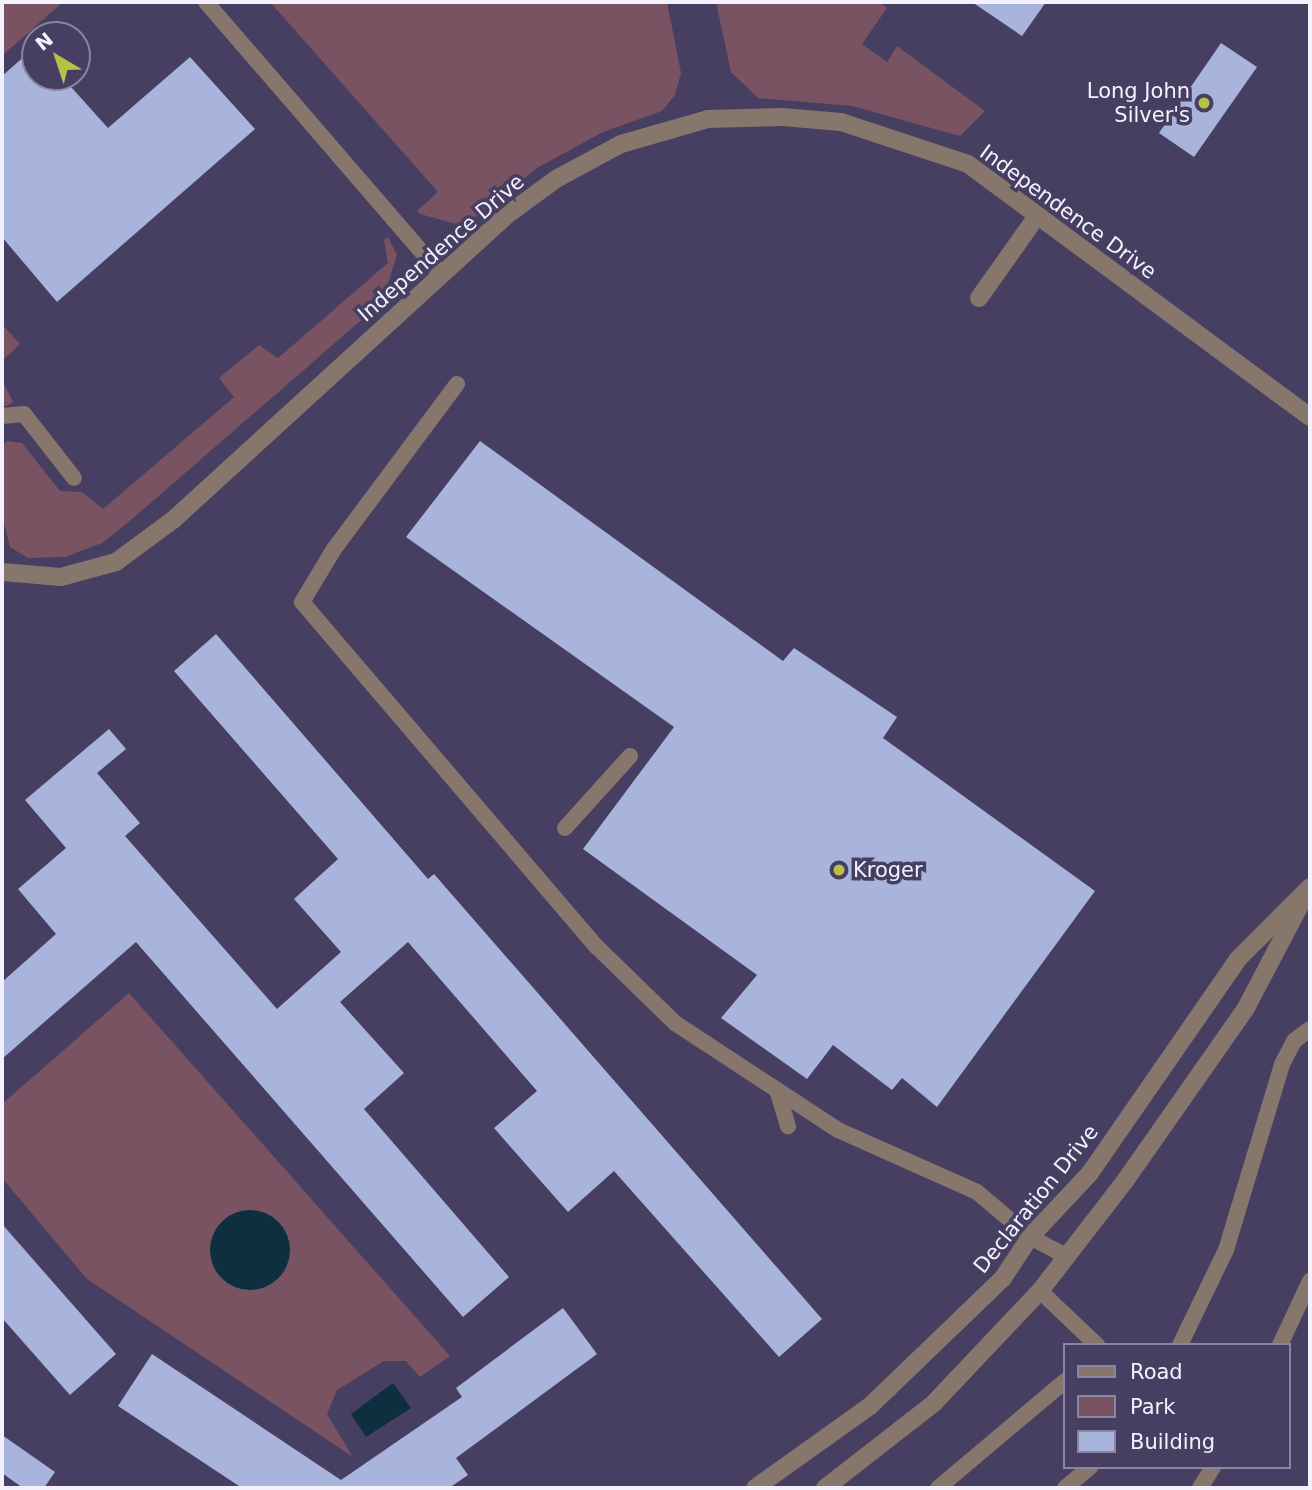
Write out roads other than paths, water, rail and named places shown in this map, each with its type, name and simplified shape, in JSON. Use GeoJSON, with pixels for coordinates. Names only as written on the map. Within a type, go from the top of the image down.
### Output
{"type":"FeatureCollection","features":[{"type":"Feature","properties":{"kind":"street","name":"Independence Drive"},"geometry":{"type":"LineString","coordinates":[[2,572],[61,577],[116,562],[173,520],[507,215],[556,179],[621,144],[708,119],[782,117],[841,122],[968,164],[1310,417]]}},
{"type":"Feature","properties":{"kind":"street"},"geometry":{"type":"LineString","coordinates":[[979,298],[1037,216]]}},
{"type":"Feature","properties":{"kind":"street","name":"Declaration Drive"},"geometry":{"type":"LineString","coordinates":[[755,1488],[870,1406],[932,1351],[1003,1278],[1030,1237],[1090,1173],[1238,959],[1307,891]]}},
{"type":"Feature","properties":{"kind":"street","name":"Declaration Drive"},"geometry":{"type":"LineString","coordinates":[[825,1488],[934,1403],[1040,1290],[1125,1181],[1246,1008],[1307,891]]}},
{"type":"Feature","properties":{"kind":"lane"},"geometry":{"type":"LineString","coordinates":[[206,2],[442,275]]}},
{"type":"Feature","properties":{"kind":"lane"},"geometry":{"type":"LineString","coordinates":[[457,384],[334,549],[302,602],[596,946],[674,1023],[838,1130],[977,1192],[1030,1237],[1066,1256]]}},
{"type":"Feature","properties":{"kind":"lane"},"geometry":{"type":"LineString","coordinates":[[2,416],[24,414],[74,478]]}},
{"type":"Feature","properties":{"kind":"lane"},"geometry":{"type":"LineString","coordinates":[[565,828],[630,756]]}},
{"type":"Feature","properties":{"kind":"lane"},"geometry":{"type":"LineString","coordinates":[[1181,1343],[1226,1250],[1282,1064],[1294,1041],[1310,1029]]}},
{"type":"Feature","properties":{"kind":"lane"},"geometry":{"type":"LineString","coordinates":[[777,1090],[788,1126]]}},
{"type":"Feature","properties":{"kind":"lane"},"geometry":{"type":"LineString","coordinates":[[1281,1343],[1310,1281]]}},
{"type":"Feature","properties":{"kind":"lane"},"geometry":{"type":"LineString","coordinates":[[1040,1290],[1095,1343]]}},
{"type":"Feature","properties":{"kind":"lane"},"geometry":{"type":"LineString","coordinates":[[938,1488],[1064,1382]]}},
{"type":"Feature","properties":{"kind":"lane"},"geometry":{"type":"LineString","coordinates":[[1065,1488],[1088,1469]]}},
{"type":"Feature","properties":{"kind":"lane"},"geometry":{"type":"LineString","coordinates":[[1200,1488],[1212,1469]]}},
{"type":"Feature","properties":{"kind":"water"},"geometry":{"type":"Polygon","coordinates":[[[250,1210],[265,1213],[278,1222],[287,1235],[290,1250],[287,1265],[278,1278],[265,1287],[250,1290],[235,1287],[222,1278],[213,1265],[210,1250],[213,1235],[222,1222],[235,1213],[250,1210]]]}},
{"type":"Feature","properties":{"kind":"water"},"geometry":{"type":"Polygon","coordinates":[[[393,1383],[411,1408],[366,1437],[351,1414],[393,1383]]]}},
{"type":"Feature","properties":{"kind":"place","name":"Long John Silver's"},"geometry":{"type":"Point","coordinates":[1204,103]}},
{"type":"Feature","properties":{"kind":"place","name":"Kroger"},"geometry":{"type":"Point","coordinates":[839,870]}}]}
